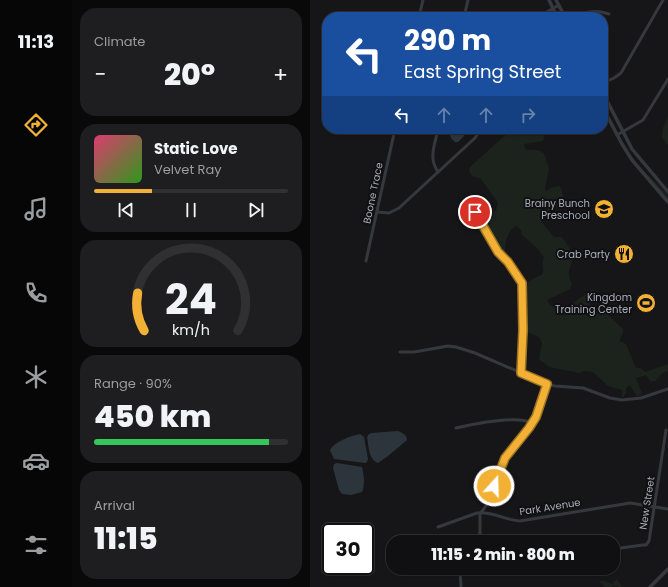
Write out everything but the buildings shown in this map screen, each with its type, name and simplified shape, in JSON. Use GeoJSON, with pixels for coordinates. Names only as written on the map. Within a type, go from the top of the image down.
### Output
{"type":"FeatureCollection","features":[{"type":"Feature","properties":{"kind":"street"},"geometry":{"type":"LineString","coordinates":[[420,12],[423,0]]}},
{"type":"Feature","properties":{"kind":"street"},"geometry":{"type":"LineString","coordinates":[[465,12],[468,0]]}},
{"type":"Feature","properties":{"kind":"street"},"geometry":{"type":"LineString","coordinates":[[549,0],[555,12]]}},
{"type":"Feature","properties":{"kind":"street"},"geometry":{"type":"LineString","coordinates":[[556,0],[562,12]]}},
{"type":"Feature","properties":{"kind":"street"},"geometry":{"type":"LineString","coordinates":[[608,81],[621,73],[663,0]]}},
{"type":"Feature","properties":{"kind":"street"},"geometry":{"type":"LineString","coordinates":[[546,12],[559,5]]}},
{"type":"Feature","properties":{"kind":"street"},"geometry":{"type":"LineString","coordinates":[[586,12],[597,12]]}},
{"type":"Feature","properties":{"kind":"street"},"geometry":{"type":"LineString","coordinates":[[617,135],[638,125],[645,119],[668,79]]}},
{"type":"Feature","properties":{"kind":"street"},"geometry":{"type":"LineString","coordinates":[[608,103],[637,156],[668,192]]}},
{"type":"Feature","properties":{"kind":"street"},"geometry":{"type":"LineString","coordinates":[[608,118],[632,160],[668,202]]}},
{"type":"Feature","properties":{"kind":"street","name":"Boone Trace"},"geometry":{"type":"LineString","coordinates":[[366,260],[394,134]]}},
{"type":"Feature","properties":{"kind":"street"},"geometry":{"type":"LineString","coordinates":[[437,134],[432,158],[434,166],[438,172]]}},
{"type":"Feature","properties":{"kind":"street"},"geometry":{"type":"LineString","coordinates":[[377,212],[394,212],[478,134]]}},
{"type":"Feature","properties":{"kind":"street"},"geometry":{"type":"LineString","coordinates":[[475,212],[498,252],[508,262],[522,283],[523,330],[521,373]]}},
{"type":"Feature","properties":{"kind":"street"},"geometry":{"type":"LineString","coordinates":[[400,352],[414,352],[448,346],[456,347],[475,353],[547,384],[583,388],[610,398],[622,400],[640,398],[668,389]]}},
{"type":"Feature","properties":{"kind":"street"},"geometry":{"type":"LineString","coordinates":[[438,527],[481,512],[488,503],[505,458],[538,413],[547,384]]}},
{"type":"Feature","properties":{"kind":"street"},"geometry":{"type":"LineString","coordinates":[[456,428],[512,419],[526,420],[532,423]]}},
{"type":"Feature","properties":{"kind":"street","name":"New Street"},"geometry":{"type":"LineString","coordinates":[[620,548],[643,545],[647,543],[649,539],[666,430]]}},
{"type":"Feature","properties":{"kind":"street","name":"Park Avenue"},"geometry":{"type":"LineString","coordinates":[[481,512],[520,521],[630,503],[668,509]]}},
{"type":"Feature","properties":{"kind":"street"},"geometry":{"type":"LineString","coordinates":[[479,535],[480,534],[481,512]]}},
{"type":"Feature","properties":{"kind":"street"},"geometry":{"type":"LineString","coordinates":[[650,587],[668,569]]}},
{"type":"Feature","properties":{"kind":"street"},"geometry":{"type":"LineString","coordinates":[[460,575],[461,587]]}},
{"type":"Feature","properties":{"kind":"shaded area"},"geometry":{"type":"Polygon","coordinates":[[[668,117],[668,145],[662,138],[663,128],[668,117]]]}},
{"type":"Feature","properties":{"kind":"shaded area"},"geometry":{"type":"Polygon","coordinates":[[[450,134],[464,134],[458,142],[455,142],[450,134]]]}},
{"type":"Feature","properties":{"kind":"shaded area"},"geometry":{"type":"Polygon","coordinates":[[[506,134],[545,134],[543,141],[524,144],[525,148],[544,153],[549,169],[545,189],[546,191],[553,187],[560,186],[563,195],[562,205],[547,212],[540,218],[554,237],[562,237],[574,255],[569,269],[569,276],[572,283],[570,289],[547,300],[551,306],[565,305],[567,307],[593,289],[597,294],[590,303],[591,309],[593,312],[605,312],[623,329],[623,333],[619,341],[626,344],[636,368],[640,368],[645,372],[668,364],[668,371],[662,373],[656,381],[650,381],[646,375],[636,378],[642,394],[638,396],[636,395],[630,385],[626,388],[626,393],[622,398],[622,390],[608,386],[593,372],[584,371],[579,373],[549,367],[539,359],[542,343],[539,337],[529,333],[525,334],[524,286],[531,280],[543,274],[544,257],[537,248],[522,235],[521,230],[516,226],[512,229],[508,236],[505,257],[498,251],[479,216],[490,210],[496,211],[498,203],[481,179],[472,176],[469,171],[470,167],[506,134]]]}},
{"type":"Feature","properties":{"kind":"shaded area"},"geometry":{"type":"Polygon","coordinates":[[[648,175],[668,195],[668,200],[647,176],[648,175]]]}},
{"type":"Feature","properties":{"kind":"shaded area"},"geometry":{"type":"Polygon","coordinates":[[[398,431],[404,434],[407,440],[378,463],[372,459],[367,437],[369,434],[398,431]]]}},
{"type":"Feature","properties":{"kind":"shaded area"},"geometry":{"type":"Polygon","coordinates":[[[360,434],[364,437],[368,459],[367,462],[334,459],[330,450],[332,447],[344,439],[360,434]]]}},
{"type":"Feature","properties":{"kind":"shaded area"},"geometry":{"type":"Polygon","coordinates":[[[337,463],[362,467],[364,486],[362,492],[351,495],[342,494],[339,490],[333,468],[334,464],[337,463]]]}},
{"type":"Feature","properties":{"kind":"shaded area"},"geometry":{"type":"Polygon","coordinates":[[[617,579],[622,587],[617,585],[615,587],[613,585],[611,587],[605,587],[599,581],[605,581],[612,584],[617,579]]]}},
{"type":"Feature","properties":{"kind":"place","name":"Brainy Bunch Preschool"},"geometry":{"type":"Point","coordinates":[604,209]}},
{"type":"Feature","properties":{"kind":"place","name":"Crab Party"},"geometry":{"type":"Point","coordinates":[624,254]}},
{"type":"Feature","properties":{"kind":"place","name":"Kingdom Training Center"},"geometry":{"type":"Point","coordinates":[646,303]}},
{"type":"Feature","properties":{"kind":"route"},"geometry":{"type":"LineString","coordinates":[[475,212],[491,242],[498,252],[506,259],[522,283],[523,330],[521,373],[547,384],[536,417],[505,458],[494,486]]}}]}
